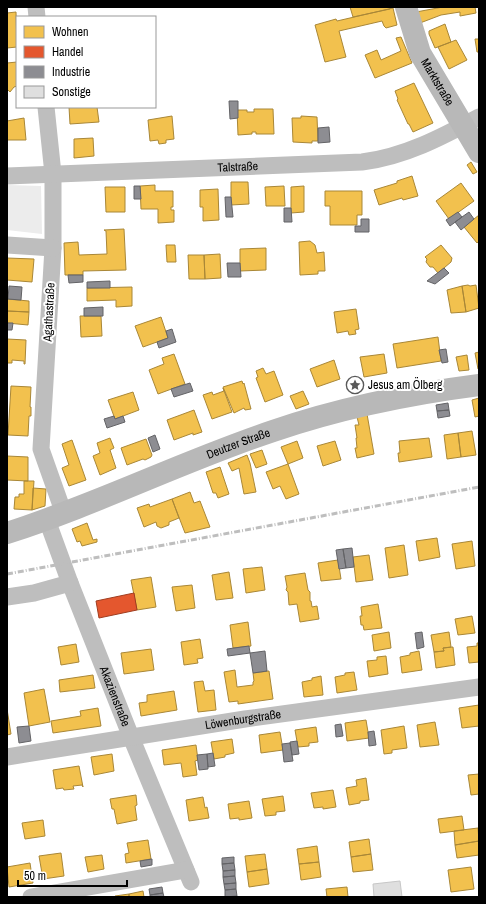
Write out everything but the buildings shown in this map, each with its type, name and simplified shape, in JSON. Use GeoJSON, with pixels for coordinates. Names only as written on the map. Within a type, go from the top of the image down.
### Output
{"type":"FeatureCollection","features":[{"type":"Feature","properties":{"kind":"main road","name":"Marktstraße"},"geometry":{"type":"LineString","coordinates":[[406,7],[420,53],[471,121],[479,152]]}},
{"type":"Feature","properties":{"kind":"main road","name":"Deutzer Straße"},"geometry":{"type":"LineString","coordinates":[[7,533],[56,517],[272,431],[323,415],[393,399],[479,385]]}},
{"type":"Feature","properties":{"kind":"street","name":"Agathastraße"},"geometry":{"type":"LineString","coordinates":[[46,108],[53,174],[53,248],[41,449],[56,517]]}},
{"type":"Feature","properties":{"kind":"street","name":"Talstraße"},"geometry":{"type":"LineString","coordinates":[[7,176],[362,162],[416,148],[471,121]]}},
{"type":"Feature","properties":{"kind":"street"},"geometry":{"type":"LineString","coordinates":[[7,245],[53,248]]}},
{"type":"Feature","properties":{"kind":"street","name":"Akazienstraße"},"geometry":{"type":"LineString","coordinates":[[31,897],[189,876],[131,737],[70,583],[56,517]]}},
{"type":"Feature","properties":{"kind":"street"},"geometry":{"type":"LineString","coordinates":[[7,597],[34,593],[70,583]]}},
{"type":"Feature","properties":{"kind":"street","name":"Löwenburgstraße"},"geometry":{"type":"LineString","coordinates":[[7,758],[245,719],[479,687]]}},
{"type":"Feature","properties":{"kind":"shaded area"},"geometry":{"type":"Polygon","coordinates":[[[7,185],[41,186],[42,234],[7,230],[7,185]]]}},
{"type":"Feature","properties":{"kind":"railway"},"geometry":{"type":"LineString","coordinates":[[7,574],[479,487]]}},
{"type":"Feature","properties":{"kind":"place","name":"Jesus am Ölberg"},"geometry":{"type":"Point","coordinates":[355,385]}}]}
